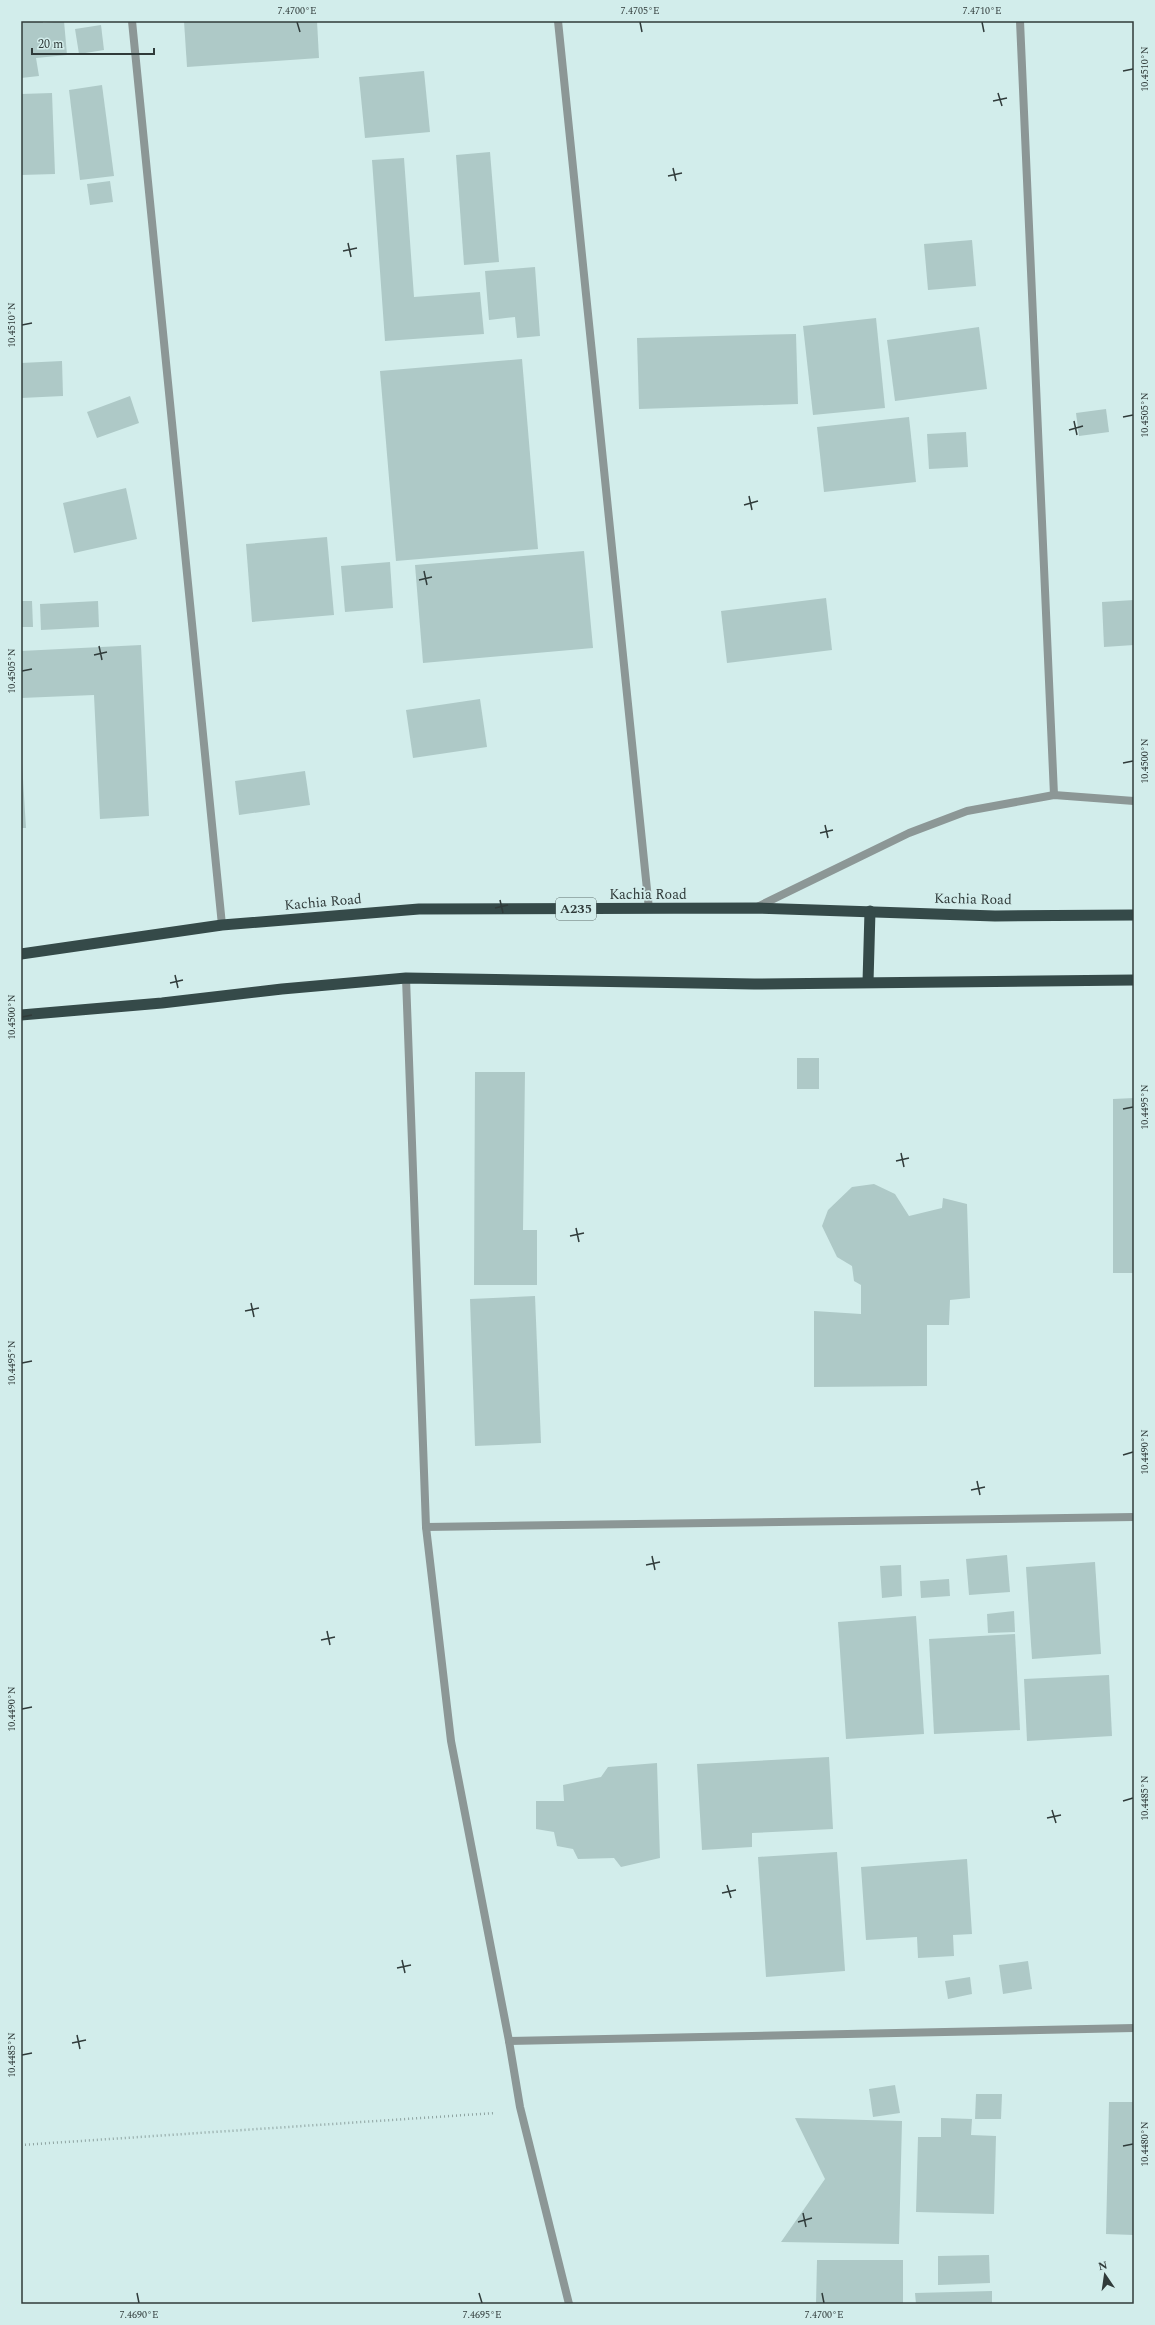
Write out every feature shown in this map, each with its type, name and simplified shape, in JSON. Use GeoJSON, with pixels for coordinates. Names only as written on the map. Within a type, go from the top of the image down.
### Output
{"type":"FeatureCollection","features":[{"type":"Feature","properties":{"kind":"highway","name":"Kachia Road"},"geometry":{"type":"LineString","coordinates":[[21,954],[222,925],[418,909],[756,908],[995,916],[1134,915]]}},
{"type":"Feature","properties":{"kind":"highway"},"geometry":{"type":"LineString","coordinates":[[868,982],[870,911]]}},
{"type":"Feature","properties":{"kind":"highway"},"geometry":{"type":"LineString","coordinates":[[21,1015],[162,1004],[282,989],[406,978],[754,984],[1134,980]]}},
{"type":"Feature","properties":{"kind":"street"},"geometry":{"type":"LineString","coordinates":[[132,21],[222,925]]}},
{"type":"Feature","properties":{"kind":"street"},"geometry":{"type":"LineString","coordinates":[[558,21],[649,909]]}},
{"type":"Feature","properties":{"kind":"street"},"geometry":{"type":"LineString","coordinates":[[1020,21],[1054,795]]}},
{"type":"Feature","properties":{"kind":"street"},"geometry":{"type":"LineString","coordinates":[[756,908],[909,833],[967,811],[1054,795],[1134,801]]}},
{"type":"Feature","properties":{"kind":"street"},"geometry":{"type":"LineString","coordinates":[[406,978],[426,1527],[450,1742],[509,2041],[520,2107],[569,2304]]}},
{"type":"Feature","properties":{"kind":"street"},"geometry":{"type":"LineString","coordinates":[[426,1527],[1134,1517]]}},
{"type":"Feature","properties":{"kind":"street"},"geometry":{"type":"LineString","coordinates":[[509,2041],[1134,2028]]}},
{"type":"Feature","properties":{"kind":"path"},"geometry":{"type":"LineString","coordinates":[[21,2145],[500,2112]]}},
{"type":"Feature","properties":{"kind":"building"},"geometry":{"type":"Polygon","coordinates":[[[21,21],[43,21],[43,23],[64,21],[67,55],[36,58],[39,76],[21,78],[21,21]]]}},
{"type":"Feature","properties":{"kind":"building"},"geometry":{"type":"Polygon","coordinates":[[[184,21],[317,21],[319,58],[187,67],[184,21]]]}},
{"type":"Feature","properties":{"kind":"building"},"geometry":{"type":"Polygon","coordinates":[[[101,25],[104,50],[79,54],[75,29],[101,25]]]}},
{"type":"Feature","properties":{"kind":"building"},"geometry":{"type":"Polygon","coordinates":[[[424,71],[430,132],[365,138],[359,77],[424,71]]]}},
{"type":"Feature","properties":{"kind":"building"},"geometry":{"type":"Polygon","coordinates":[[[102,85],[114,176],[80,180],[69,90],[102,85]]]}},
{"type":"Feature","properties":{"kind":"building"},"geometry":{"type":"Polygon","coordinates":[[[52,93],[55,174],[21,175],[21,94],[52,93]]]}},
{"type":"Feature","properties":{"kind":"building"},"geometry":{"type":"Polygon","coordinates":[[[490,152],[499,262],[464,265],[456,155],[490,152]]]}},
{"type":"Feature","properties":{"kind":"building"},"geometry":{"type":"Polygon","coordinates":[[[404,158],[414,297],[480,292],[484,334],[385,341],[372,160],[404,158]]]}},
{"type":"Feature","properties":{"kind":"building"},"geometry":{"type":"Polygon","coordinates":[[[110,181],[113,202],[90,205],[87,184],[110,181]]]}},
{"type":"Feature","properties":{"kind":"building"},"geometry":{"type":"Polygon","coordinates":[[[972,240],[976,286],[928,290],[924,244],[972,240]]]}},
{"type":"Feature","properties":{"kind":"building"},"geometry":{"type":"Polygon","coordinates":[[[535,267],[540,336],[517,338],[515,317],[489,320],[485,271],[535,267]]]}},
{"type":"Feature","properties":{"kind":"building"},"geometry":{"type":"Polygon","coordinates":[[[876,318],[885,408],[813,415],[803,326],[876,318]]]}},
{"type":"Feature","properties":{"kind":"building"},"geometry":{"type":"Polygon","coordinates":[[[979,327],[987,389],[895,401],[887,340],[979,327]]]}},
{"type":"Feature","properties":{"kind":"building"},"geometry":{"type":"Polygon","coordinates":[[[796,334],[798,404],[639,409],[637,338],[796,334]]]}},
{"type":"Feature","properties":{"kind":"building"},"geometry":{"type":"Polygon","coordinates":[[[522,359],[538,549],[396,561],[380,371],[522,359]]]}},
{"type":"Feature","properties":{"kind":"building"},"geometry":{"type":"Polygon","coordinates":[[[62,361],[63,396],[21,398],[21,363],[62,361]]]}},
{"type":"Feature","properties":{"kind":"building"},"geometry":{"type":"Polygon","coordinates":[[[130,396],[139,423],[97,438],[87,412],[130,396]]]}},
{"type":"Feature","properties":{"kind":"building"},"geometry":{"type":"Polygon","coordinates":[[[1106,409],[1109,432],[1079,436],[1076,413],[1106,409]]]}},
{"type":"Feature","properties":{"kind":"building"},"geometry":{"type":"Polygon","coordinates":[[[909,417],[916,482],[824,492],[817,427],[909,417]]]}},
{"type":"Feature","properties":{"kind":"building"},"geometry":{"type":"Polygon","coordinates":[[[966,432],[968,467],[929,469],[927,434],[966,432]]]}},
{"type":"Feature","properties":{"kind":"building"},"geometry":{"type":"Polygon","coordinates":[[[126,488],[137,539],[74,553],[63,503],[126,488]]]}},
{"type":"Feature","properties":{"kind":"building"},"geometry":{"type":"Polygon","coordinates":[[[327,537],[334,615],[252,622],[246,544],[327,537]]]}},
{"type":"Feature","properties":{"kind":"building"},"geometry":{"type":"Polygon","coordinates":[[[584,551],[593,648],[423,663],[415,565],[584,551]]]}},
{"type":"Feature","properties":{"kind":"building"},"geometry":{"type":"Polygon","coordinates":[[[390,562],[393,608],[345,612],[341,566],[390,562]]]}},
{"type":"Feature","properties":{"kind":"building"},"geometry":{"type":"Polygon","coordinates":[[[826,598],[832,650],[727,663],[721,611],[826,598]]]}},
{"type":"Feature","properties":{"kind":"building"},"geometry":{"type":"Polygon","coordinates":[[[1134,600],[1134,645],[1104,647],[1102,602],[1134,600]]]}},
{"type":"Feature","properties":{"kind":"building"},"geometry":{"type":"Polygon","coordinates":[[[21,601],[32,601],[33,627],[21,627],[21,601]]]}},
{"type":"Feature","properties":{"kind":"building"},"geometry":{"type":"Polygon","coordinates":[[[98,601],[99,627],[41,630],[40,604],[98,601]]]}},
{"type":"Feature","properties":{"kind":"building"},"geometry":{"type":"Polygon","coordinates":[[[141,645],[149,816],[100,819],[94,695],[21,698],[21,651],[141,645]]]}},
{"type":"Feature","properties":{"kind":"building"},"geometry":{"type":"Polygon","coordinates":[[[480,699],[487,747],[413,758],[406,710],[480,699]]]}},
{"type":"Feature","properties":{"kind":"building"},"geometry":{"type":"Polygon","coordinates":[[[21,747],[26,828],[21,828],[21,747]]]}},
{"type":"Feature","properties":{"kind":"building"},"geometry":{"type":"Polygon","coordinates":[[[305,771],[310,805],[239,815],[235,781],[305,771]]]}},
{"type":"Feature","properties":{"kind":"building"},"geometry":{"type":"Polygon","coordinates":[[[797,1058],[819,1058],[819,1089],[797,1089],[797,1058]]]}},
{"type":"Feature","properties":{"kind":"building"},"geometry":{"type":"Polygon","coordinates":[[[475,1072],[525,1072],[523,1230],[537,1230],[537,1285],[474,1285],[475,1072]]]}},
{"type":"Feature","properties":{"kind":"building"},"geometry":{"type":"Polygon","coordinates":[[[1134,1098],[1134,1273],[1113,1273],[1113,1099],[1134,1098]]]}},
{"type":"Feature","properties":{"kind":"building"},"geometry":{"type":"Polygon","coordinates":[[[874,1184],[895,1194],[909,1216],[942,1208],[943,1198],[967,1204],[970,1298],[950,1300],[949,1325],[927,1325],[927,1386],[814,1387],[814,1311],[861,1314],[861,1285],[854,1281],[852,1266],[837,1257],[822,1226],[828,1210],[852,1187],[874,1184]]]}},
{"type":"Feature","properties":{"kind":"building"},"geometry":{"type":"Polygon","coordinates":[[[535,1296],[541,1443],[475,1446],[470,1299],[535,1296]]]}},
{"type":"Feature","properties":{"kind":"building"},"geometry":{"type":"Polygon","coordinates":[[[1007,1555],[1010,1592],[969,1595],[966,1559],[1007,1555]]]}},
{"type":"Feature","properties":{"kind":"building"},"geometry":{"type":"Polygon","coordinates":[[[1095,1562],[1101,1654],[1032,1659],[1026,1567],[1095,1562]]]}},
{"type":"Feature","properties":{"kind":"building"},"geometry":{"type":"Polygon","coordinates":[[[901,1565],[902,1596],[882,1598],[880,1566],[901,1565]]]}},
{"type":"Feature","properties":{"kind":"building"},"geometry":{"type":"Polygon","coordinates":[[[949,1579],[950,1596],[921,1598],[920,1581],[949,1579]]]}},
{"type":"Feature","properties":{"kind":"building"},"geometry":{"type":"Polygon","coordinates":[[[1014,1611],[1015,1632],[988,1633],[987,1614],[1014,1611]]]}},
{"type":"Feature","properties":{"kind":"building"},"geometry":{"type":"Polygon","coordinates":[[[916,1616],[924,1734],[846,1739],[838,1622],[916,1616]]]}},
{"type":"Feature","properties":{"kind":"building"},"geometry":{"type":"Polygon","coordinates":[[[1015,1634],[1020,1730],[934,1734],[929,1639],[1015,1634]]]}},
{"type":"Feature","properties":{"kind":"building"},"geometry":{"type":"Polygon","coordinates":[[[1109,1675],[1112,1736],[1027,1741],[1024,1679],[1109,1675]]]}},
{"type":"Feature","properties":{"kind":"building"},"geometry":{"type":"Polygon","coordinates":[[[829,1757],[833,1829],[752,1833],[752,1847],[702,1850],[697,1764],[829,1757]]]}},
{"type":"Feature","properties":{"kind":"building"},"geometry":{"type":"Polygon","coordinates":[[[657,1763],[660,1858],[621,1867],[614,1858],[578,1859],[573,1849],[557,1846],[554,1832],[536,1829],[536,1801],[564,1801],[563,1785],[601,1777],[608,1767],[657,1763]]]}},
{"type":"Feature","properties":{"kind":"building"},"geometry":{"type":"Polygon","coordinates":[[[837,1852],[845,1971],[766,1977],[758,1857],[837,1852]]]}},
{"type":"Feature","properties":{"kind":"building"},"geometry":{"type":"Polygon","coordinates":[[[967,1859],[972,1934],[953,1935],[954,1956],[918,1958],[917,1937],[866,1940],[861,1867],[967,1859]]]}},
{"type":"Feature","properties":{"kind":"building"},"geometry":{"type":"Polygon","coordinates":[[[1028,1961],[1032,1989],[1003,1994],[999,1965],[1028,1961]]]}},
{"type":"Feature","properties":{"kind":"building"},"geometry":{"type":"Polygon","coordinates":[[[970,1977],[972,1994],[948,1999],[945,1981],[970,1977]]]}},
{"type":"Feature","properties":{"kind":"building"},"geometry":{"type":"Polygon","coordinates":[[[895,2085],[900,2113],[873,2117],[869,2089],[895,2085]]]}},
{"type":"Feature","properties":{"kind":"building"},"geometry":{"type":"Polygon","coordinates":[[[976,2094],[1002,2094],[1001,2119],[975,2119],[976,2094]]]}},
{"type":"Feature","properties":{"kind":"building"},"geometry":{"type":"Polygon","coordinates":[[[1109,2102],[1134,2102],[1134,2235],[1106,2234],[1109,2102]]]}},
{"type":"Feature","properties":{"kind":"building"},"geometry":{"type":"Polygon","coordinates":[[[795,2118],[902,2121],[899,2244],[781,2242],[825,2179],[795,2118]]]}},
{"type":"Feature","properties":{"kind":"building"},"geometry":{"type":"Polygon","coordinates":[[[941,2118],[972,2119],[971,2135],[996,2136],[994,2214],[916,2212],[918,2137],[941,2137],[941,2118]]]}},
{"type":"Feature","properties":{"kind":"building"},"geometry":{"type":"Polygon","coordinates":[[[989,2255],[990,2283],[938,2285],[938,2256],[989,2255]]]}},
{"type":"Feature","properties":{"kind":"building"},"geometry":{"type":"Polygon","coordinates":[[[817,2260],[903,2260],[903,2304],[816,2304],[817,2260]]]}},
{"type":"Feature","properties":{"kind":"building"},"geometry":{"type":"Polygon","coordinates":[[[992,2291],[992,2304],[916,2304],[915,2293],[992,2291]]]}}]}
